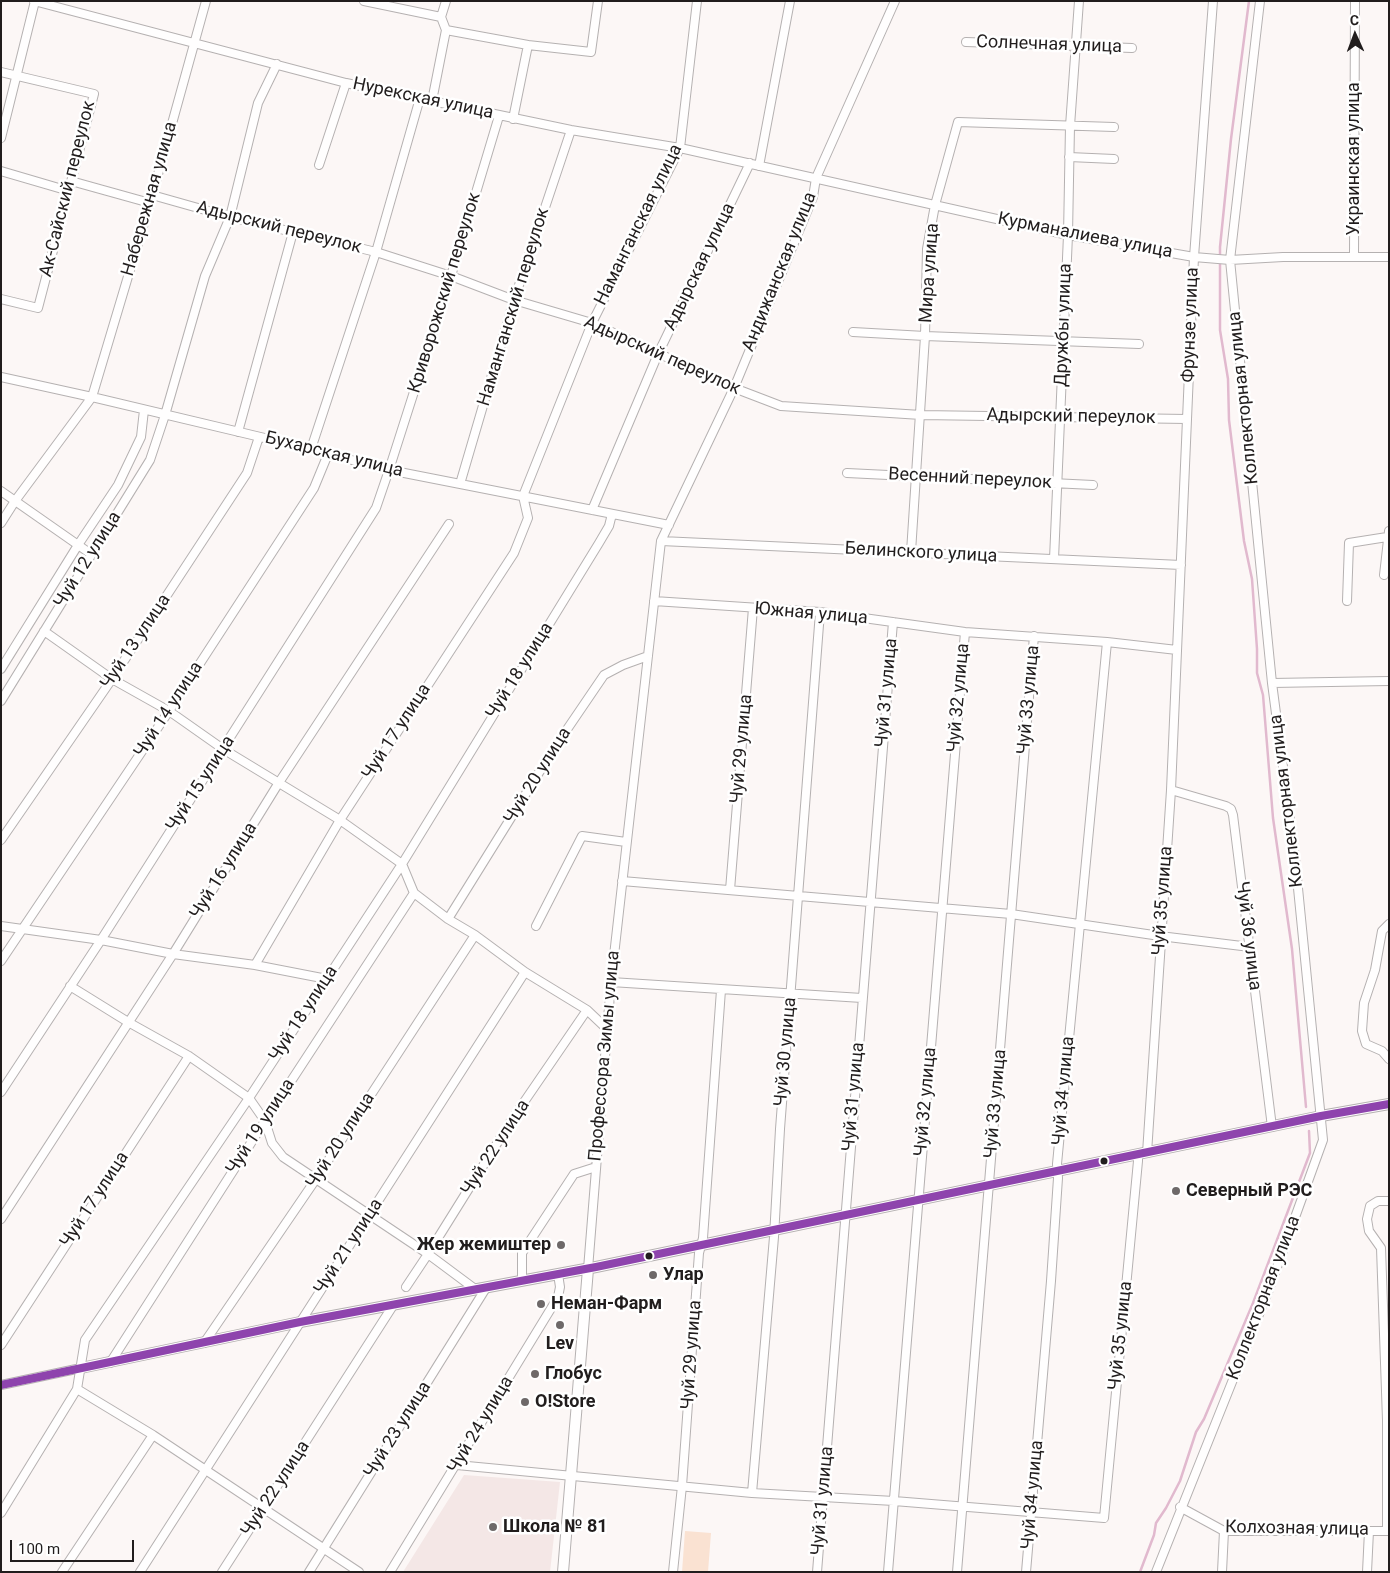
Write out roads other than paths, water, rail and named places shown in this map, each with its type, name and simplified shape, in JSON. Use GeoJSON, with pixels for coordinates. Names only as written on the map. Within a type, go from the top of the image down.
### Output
{"type":"FeatureCollection","features":[{"type":"Feature","properties":{"kind":"street","name":"Нурекская улица"},"geometry":{"type":"LineString","coordinates":[[34,1],[346,82],[513,119],[680,148],[816,178]]}},
{"type":"Feature","properties":{"kind":"street"},"geometry":{"type":"LineString","coordinates":[[1,138],[34,1]]}},
{"type":"Feature","properties":{"kind":"street","name":"Набережная улица"},"geometry":{"type":"LineString","coordinates":[[1,523],[15,501],[92,397],[150,203],[206,1]]}},
{"type":"Feature","properties":{"kind":"street"},"geometry":{"type":"LineString","coordinates":[[364,1],[441,17]]}},
{"type":"Feature","properties":{"kind":"street"},"geometry":{"type":"LineString","coordinates":[[432,101],[446,30],[441,17],[446,1]]}},
{"type":"Feature","properties":{"kind":"street"},"geometry":{"type":"LineString","coordinates":[[446,30],[528,46],[591,52],[598,1]]}},
{"type":"Feature","properties":{"kind":"street","name":"Наманганская улица"},"geometry":{"type":"LineString","coordinates":[[523,496],[592,323],[680,148],[697,1]]}},
{"type":"Feature","properties":{"kind":"street"},"geometry":{"type":"LineString","coordinates":[[759,166],[790,1]]}},
{"type":"Feature","properties":{"kind":"street","name":"Андижанская улица"},"geometry":{"type":"LineString","coordinates":[[661,541],[734,388],[813,197],[816,178],[895,1]]}},
{"type":"Feature","properties":{"kind":"street","name":"Дружбы улица"},"geometry":{"type":"LineString","coordinates":[[1054,559],[1068,234],[1070,126],[1079,1]]}},
{"type":"Feature","properties":{"kind":"street","name":"Фрунзе улица"},"geometry":{"type":"LineString","coordinates":[[1177,650],[1194,257],[1213,1]]}},
{"type":"Feature","properties":{"kind":"street","name":"Коллекторная улица"},"geometry":{"type":"LineString","coordinates":[[1156,1572],[1180,1507],[1278,1265],[1323,1140],[1295,858],[1272,683],[1230,260],[1260,1]]}},
{"type":"Feature","properties":{"kind":"street","name":"Украинская улица"},"geometry":{"type":"LineString","coordinates":[[1354,257],[1355,1]]}},
{"type":"Feature","properties":{"kind":"street","name":"Солнечная улица"},"geometry":{"type":"LineString","coordinates":[[966,42],[1132,48]]}},
{"type":"Feature","properties":{"kind":"street"},"geometry":{"type":"LineString","coordinates":[[513,119],[528,46]]}},
{"type":"Feature","properties":{"kind":"street","name":"Чуй 12 улица"},"geometry":{"type":"LineString","coordinates":[[1,701],[150,460],[205,276],[230,217],[258,103],[277,64]]}},
{"type":"Feature","properties":{"kind":"street","name":"Ак-Сайский переулок"},"geometry":{"type":"LineString","coordinates":[[1,72],[94,94],[38,308],[1,299]]}},
{"type":"Feature","properties":{"kind":"street"},"geometry":{"type":"LineString","coordinates":[[319,165],[346,82]]}},
{"type":"Feature","properties":{"kind":"street"},"geometry":{"type":"LineString","coordinates":[[311,449],[376,252],[420,98]]}},
{"type":"Feature","properties":{"kind":"street","name":"Криворожский переулок"},"geometry":{"type":"LineString","coordinates":[[390,470],[499,116]]}},
{"type":"Feature","properties":{"kind":"street","name":"Мира улица"},"geometry":{"type":"LineString","coordinates":[[911,552],[921,415],[928,250],[935,205],[958,122],[1114,127]]}},
{"type":"Feature","properties":{"kind":"street","name":"Наманганский переулок"},"geometry":{"type":"LineString","coordinates":[[460,484],[514,300],[571,130]]}},
{"type":"Feature","properties":{"kind":"street"},"geometry":{"type":"LineString","coordinates":[[1069,157],[1114,159]]}},
{"type":"Feature","properties":{"kind":"street","name":"Адырская улица"},"geometry":{"type":"LineString","coordinates":[[592,510],[658,354],[750,163]]}},
{"type":"Feature","properties":{"kind":"street"},"geometry":{"type":"LineString","coordinates":[[1,171],[68,192]]}},
{"type":"Feature","properties":{"kind":"street","name":"Курманалиева улица"},"geometry":{"type":"LineString","coordinates":[[816,178],[1068,234],[1194,257],[1230,260],[1283,257],[1389,257]]}},
{"type":"Feature","properties":{"kind":"street"},"geometry":{"type":"LineString","coordinates":[[71,181],[150,203]]}},
{"type":"Feature","properties":{"kind":"street","name":"Адырский переулок"},"geometry":{"type":"LineString","coordinates":[[152,195],[230,217],[376,252],[451,276],[514,300],[592,323],[734,388],[781,406],[921,415],[1187,419]]}},
{"type":"Feature","properties":{"kind":"street"},"geometry":{"type":"LineString","coordinates":[[238,432],[293,232]]}},
{"type":"Feature","properties":{"kind":"street"},"geometry":{"type":"LineString","coordinates":[[853,332],[1139,344]]}},
{"type":"Feature","properties":{"kind":"street"},"geometry":{"type":"LineString","coordinates":[[1,387],[4,378]]}},
{"type":"Feature","properties":{"kind":"street","name":"Бухарская улица"},"geometry":{"type":"LineString","coordinates":[[4,378],[311,449],[390,470],[669,525]]}},
{"type":"Feature","properties":{"kind":"street"},"geometry":{"type":"LineString","coordinates":[[1,669],[78,545],[118,485],[141,437],[144,410]]}},
{"type":"Feature","properties":{"kind":"street","name":"Чуй 13 улица"},"geometry":{"type":"LineString","coordinates":[[1,840],[112,679],[247,473],[259,437]]}},
{"type":"Feature","properties":{"kind":"street","name":"Чуй 14 улица"},"geometry":{"type":"LineString","coordinates":[[1,961],[169,712],[314,488],[328,454]]}},
{"type":"Feature","properties":{"kind":"street","name":"Чуй 15 улица"},"geometry":{"type":"LineString","coordinates":[[1,1092],[101,940],[376,508],[390,470]]}},
{"type":"Feature","properties":{"kind":"street","name":"Весенний переулок"},"geometry":{"type":"LineString","coordinates":[[847,473],[1093,486]]}},
{"type":"Feature","properties":{"kind":"street"},"geometry":{"type":"LineString","coordinates":[[1,491],[91,554]]}},
{"type":"Feature","properties":{"kind":"street","name":"Чуй 17 улица"},"geometry":{"type":"LineString","coordinates":[[255,965],[340,820],[514,552],[528,518],[523,496]]}},
{"type":"Feature","properties":{"kind":"street","name":"Чуй 18 улица"},"geometry":{"type":"LineString","coordinates":[[1,1513],[77,1389],[85,1340],[249,1098],[402,864],[599,543],[609,526],[612,514]]}},
{"type":"Feature","properties":{"kind":"street","name":"Чуй 16 улица"},"geometry":{"type":"LineString","coordinates":[[1,1219],[173,954],[278,784],[449,524]]}},
{"type":"Feature","properties":{"kind":"street"},"geometry":{"type":"LineString","coordinates":[[1347,601],[1349,543],[1388,534],[1384,575]]}},
{"type":"Feature","properties":{"kind":"street","name":"Белинского улица"},"geometry":{"type":"LineString","coordinates":[[661,541],[1181,565]]}},
{"type":"Feature","properties":{"kind":"street","name":"Профессора Зимы улица"},"geometry":{"type":"LineString","coordinates":[[563,1572],[606,1028],[661,541]]}},
{"type":"Feature","properties":{"kind":"street","name":"Южная улица"},"geometry":{"type":"LineString","coordinates":[[654,601],[820,612],[964,632],[1107,642],[1177,650]]}},
{"type":"Feature","properties":{"kind":"street","name":"Чуй 29 улица"},"geometry":{"type":"LineString","coordinates":[[730,890],[753,608]]}},
{"type":"Feature","properties":{"kind":"street","name":"Чуй 30 улица"},"geometry":{"type":"LineString","coordinates":[[752,1493],[775,1230],[780,1129],[820,612]]}},
{"type":"Feature","properties":{"kind":"street","name":"Чуй 31 улица"},"geometry":{"type":"LineString","coordinates":[[817,1572],[844,1215],[893,622]]}},
{"type":"Feature","properties":{"kind":"street"},"geometry":{"type":"LineString","coordinates":[[44,632],[112,679],[169,712],[278,784],[340,820],[402,864],[414,893],[525,972],[587,1010],[606,1028]]}},
{"type":"Feature","properties":{"kind":"street","name":"Чуй 32 улица"},"geometry":{"type":"LineString","coordinates":[[888,1572],[964,632]]}},
{"type":"Feature","properties":{"kind":"street","name":"Чуй 33 улица"},"geometry":{"type":"LineString","coordinates":[[957,1572],[1034,636]]}},
{"type":"Feature","properties":{"kind":"street","name":"Чуй 34 улица"},"geometry":{"type":"LineString","coordinates":[[1026,1572],[1079,924],[1107,642]]}},
{"type":"Feature","properties":{"kind":"street","name":"Чуй 35 улица"},"geometry":{"type":"LineString","coordinates":[[1032,1513],[1104,1518],[1138,1171],[1142,1154],[1160,936],[1177,650]]}},
{"type":"Feature","properties":{"kind":"street","name":"Чуй 20 улица"},"geometry":{"type":"LineString","coordinates":[[448,919],[554,750],[604,675],[623,665],[648,656]]}},
{"type":"Feature","properties":{"kind":"street"},"geometry":{"type":"LineString","coordinates":[[1272,683],[1389,680]]}},
{"type":"Feature","properties":{"kind":"street","name":"Чуй 36 улица"},"geometry":{"type":"LineString","coordinates":[[1170,790],[1226,806],[1234,815],[1272,1127]]}},
{"type":"Feature","properties":{"kind":"street"},"geometry":{"type":"LineString","coordinates":[[536,926],[582,836],[626,842]]}},
{"type":"Feature","properties":{"kind":"street"},"geometry":{"type":"LineString","coordinates":[[622,881],[1012,914],[1250,947]]}},
{"type":"Feature","properties":{"kind":"street","name":"Чуй 19 улица"},"geometry":{"type":"LineString","coordinates":[[110,1362],[414,893]]}},
{"type":"Feature","properties":{"kind":"street"},"geometry":{"type":"LineString","coordinates":[[1389,924],[1382,932],[1375,970],[1364,1003],[1362,1031],[1366,1044],[1382,1051],[1389,1059]]}},
{"type":"Feature","properties":{"kind":"street"},"geometry":{"type":"LineString","coordinates":[[1,926],[101,940],[173,954],[255,965],[327,979]]}},
{"type":"Feature","properties":{"kind":"street","name":"Чуй 20 улица"},"geometry":{"type":"LineString","coordinates":[[204,1343],[316,1179],[475,935]]}},
{"type":"Feature","properties":{"kind":"street","name":"Чуй 21 улица"},"geometry":{"type":"LineString","coordinates":[[140,1572],[525,972]]}},
{"type":"Feature","properties":{"kind":"street"},"geometry":{"type":"LineString","coordinates":[[611,982],[862,998]]}},
{"type":"Feature","properties":{"kind":"street"},"geometry":{"type":"LineString","coordinates":[[70,986],[128,1022],[189,1056],[249,1098],[265,1121],[272,1143],[283,1156],[481,1289]]}},
{"type":"Feature","properties":{"kind":"street","name":"Чуй 29 улица"},"geometry":{"type":"LineString","coordinates":[[673,1572],[703,1238],[721,990]]}},
{"type":"Feature","properties":{"kind":"street","name":"Чуй 22 улица"},"geometry":{"type":"LineString","coordinates":[[406,1287],[512,1121],[587,1010]]}},
{"type":"Feature","properties":{"kind":"street","name":"Чуй 17 улица"},"geometry":{"type":"LineString","coordinates":[[1,1345],[189,1056]]}},
{"type":"Feature","properties":{"kind":"street"},"geometry":{"type":"LineString","coordinates":[[1,1385],[300,1322],[588,1269],[1321,1116],[1389,1104]]}},
{"type":"Feature","properties":{"kind":"street"},"geometry":{"type":"LineString","coordinates":[[522,1280],[522,1253],[527,1245],[574,1174],[596,1167]]}},
{"type":"Feature","properties":{"kind":"street"},"geometry":{"type":"LineString","coordinates":[[1388,1531],[1387,1420],[1380,1248],[1370,1230],[1367,1219],[1370,1206],[1378,1201],[1389,1201]]}},
{"type":"Feature","properties":{"kind":"street","name":"Чуй 24 улица"},"geometry":{"type":"LineString","coordinates":[[390,1572],[558,1297],[560,1287],[558,1274]]}},
{"type":"Feature","properties":{"kind":"street","name":"Чуй 23 улица"},"geometry":{"type":"LineString","coordinates":[[309,1572],[481,1289]]}},
{"type":"Feature","properties":{"kind":"street","name":"Чуй 22 улица"},"geometry":{"type":"LineString","coordinates":[[222,1572],[394,1304]]}},
{"type":"Feature","properties":{"kind":"street"},"geometry":{"type":"LineString","coordinates":[[77,1389],[153,1435],[359,1572]]}},
{"type":"Feature","properties":{"kind":"street"},"geometry":{"type":"LineString","coordinates":[[62,1572],[153,1435]]}},
{"type":"Feature","properties":{"kind":"street"},"geometry":{"type":"LineString","coordinates":[[457,1465],[752,1493],[894,1501],[1032,1513]]}},
{"type":"Feature","properties":{"kind":"street","name":"Колхозная улица"},"geometry":{"type":"LineString","coordinates":[[1180,1507],[1224,1531],[1388,1531]]}},
{"type":"Feature","properties":{"kind":"street"},"geometry":{"type":"LineString","coordinates":[[1222,1572],[1224,1531]]}},
{"type":"Feature","properties":{"kind":"street"},"geometry":{"type":"LineString","coordinates":[[1367,1572],[1369,1531]]}},
{"type":"Feature","properties":{"kind":"waterway"},"geometry":{"type":"LineString","coordinates":[[1249,1],[1231,139],[1220,247],[1220,330],[1228,379],[1229,420],[1244,541],[1252,579],[1257,673],[1263,695],[1273,818],[1292,949],[1306,1107]]}},
{"type":"Feature","properties":{"kind":"waterway"},"geometry":{"type":"LineString","coordinates":[[1140,1572],[1154,1535],[1156,1523],[1180,1481],[1196,1432],[1204,1419],[1253,1303],[1310,1153],[1309,1131]]}},
{"type":"Feature","properties":{"kind":"place","name":"Северный РЭС"},"geometry":{"type":"Point","coordinates":[1176,1191]}},
{"type":"Feature","properties":{"kind":"place","name":"Жер жемиштер"},"geometry":{"type":"Point","coordinates":[561,1245]}},
{"type":"Feature","properties":{"kind":"place","name":"Улар"},"geometry":{"type":"Point","coordinates":[653,1275]}},
{"type":"Feature","properties":{"kind":"place","name":"Неман-Фарм"},"geometry":{"type":"Point","coordinates":[541,1304]}},
{"type":"Feature","properties":{"kind":"place","name":"Lev"},"geometry":{"type":"Point","coordinates":[560,1325]}},
{"type":"Feature","properties":{"kind":"place","name":"Глобус"},"geometry":{"type":"Point","coordinates":[535,1374]}},
{"type":"Feature","properties":{"kind":"place","name":"O!Store"},"geometry":{"type":"Point","coordinates":[525,1402]}},
{"type":"Feature","properties":{"kind":"place","name":"Школа № 81"},"geometry":{"type":"Point","coordinates":[493,1527]}}]}
